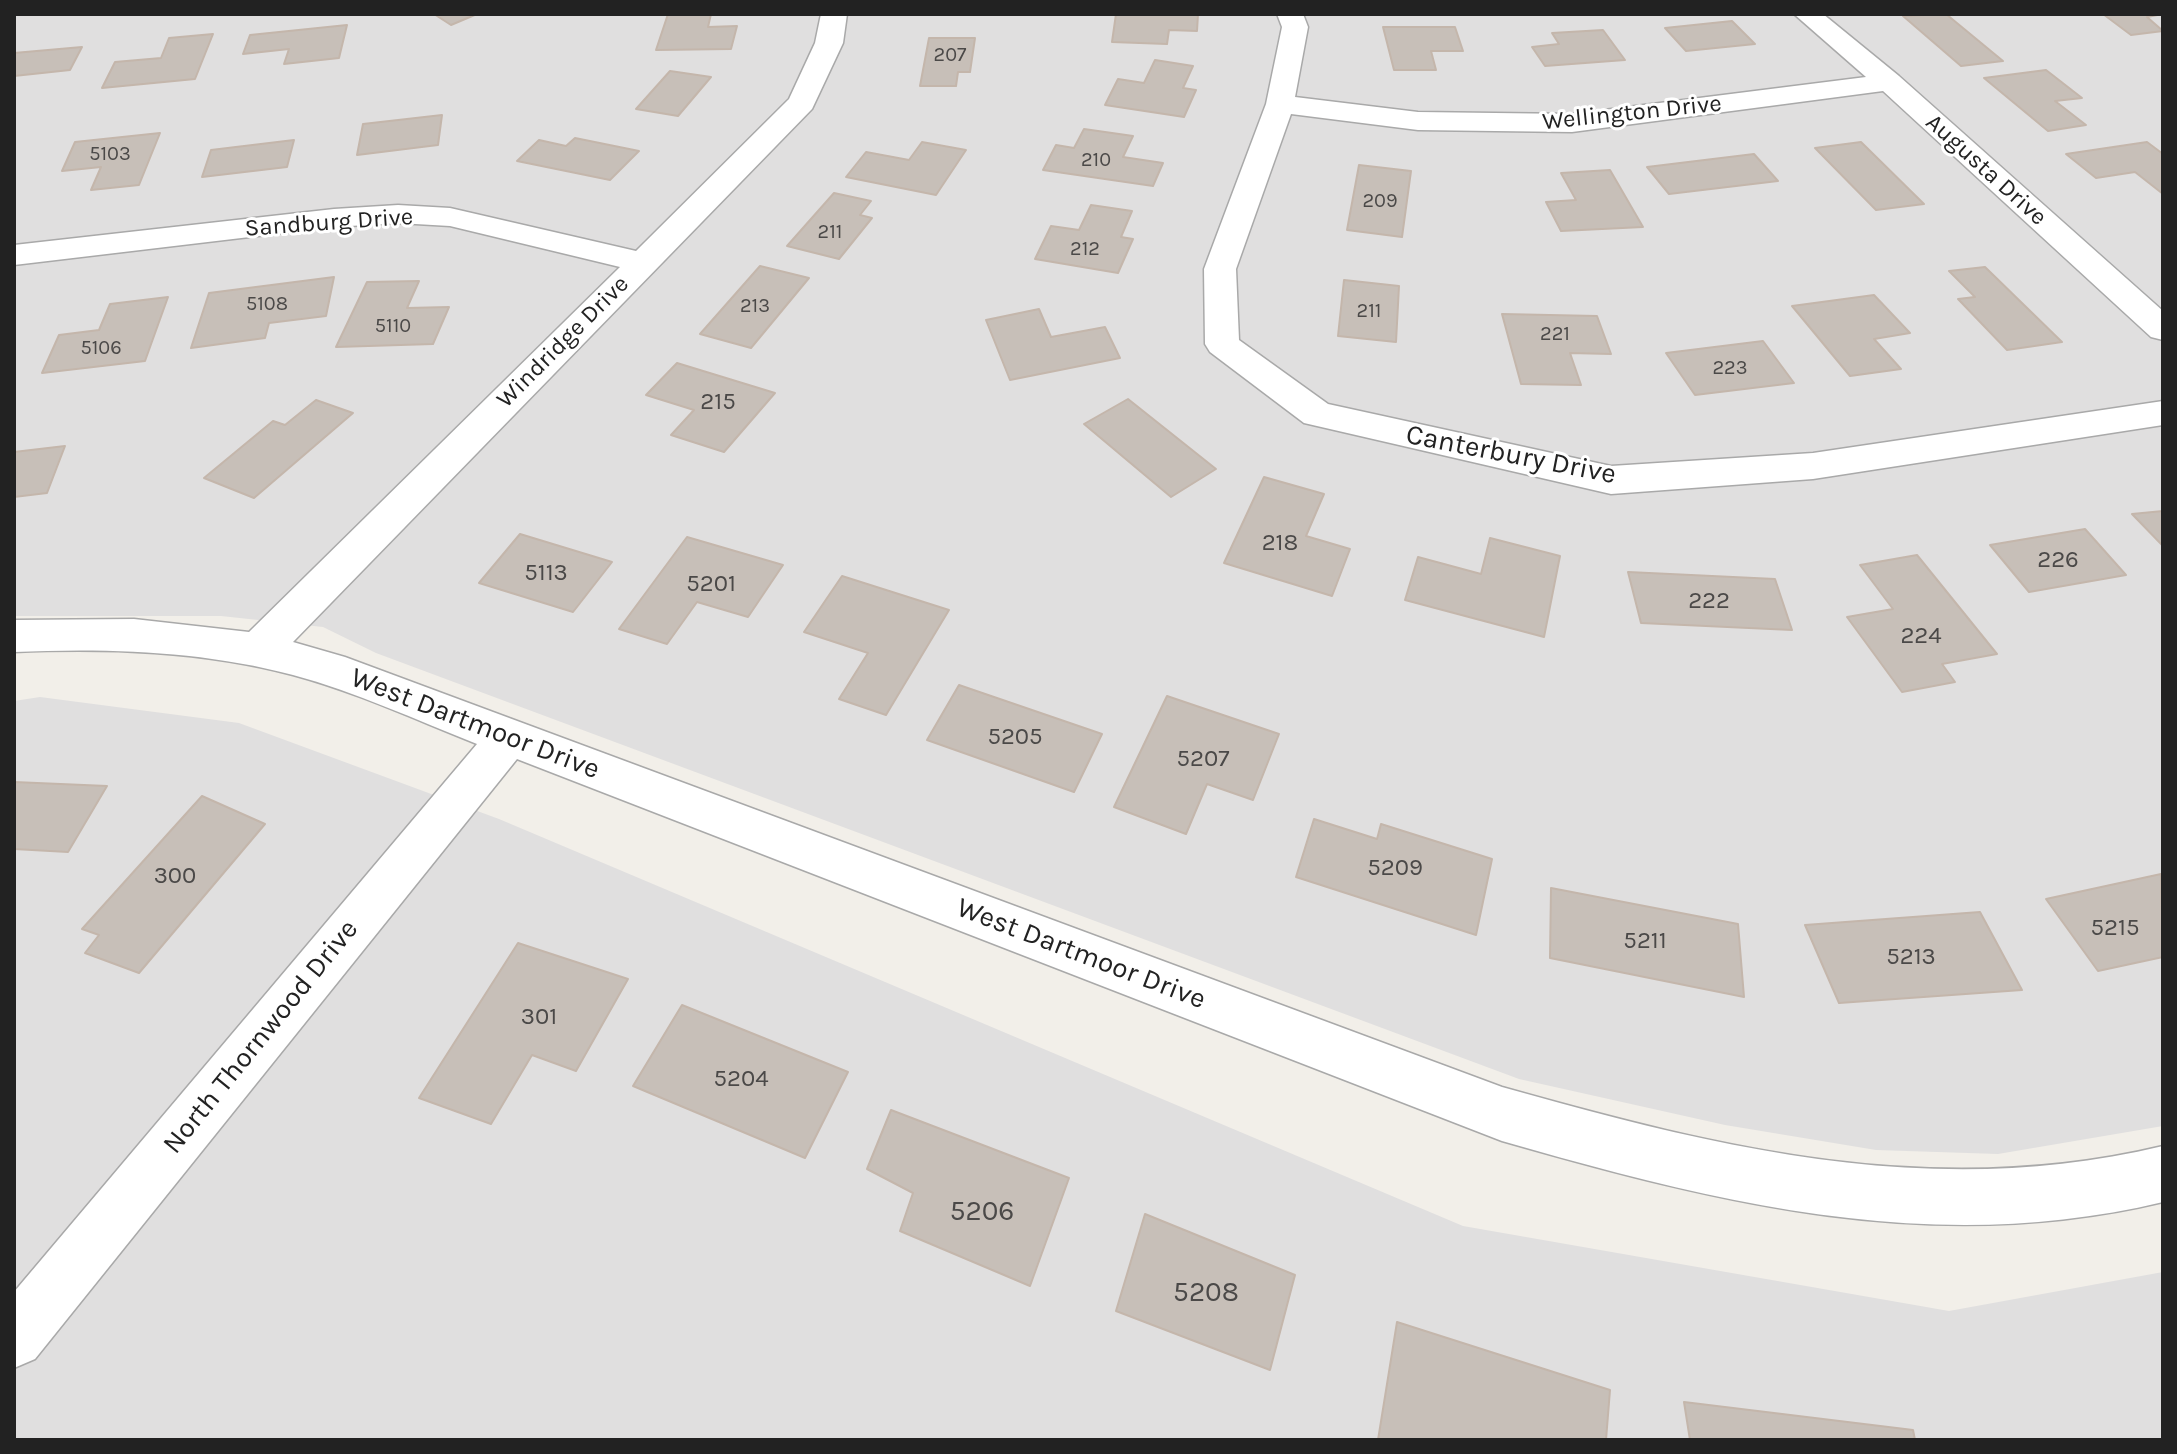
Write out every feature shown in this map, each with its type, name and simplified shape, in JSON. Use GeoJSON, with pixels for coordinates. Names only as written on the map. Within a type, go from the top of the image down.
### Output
{"type":"FeatureCollection","features":[{"type":"Feature","properties":{"kind":"street","name":"Windridge Drive"},"geometry":{"type":"LineString","coordinates":[[258,650],[802,103],[825,53],[834,14]]}},
{"type":"Feature","properties":{"kind":"street","name":"Canterbury Drive"},"geometry":{"type":"LineString","coordinates":[[1290,14],[1295,27],[1280,104],[1220,269],[1222,344],[1317,414],[1611,480],[1813,466],[2163,413]]}},
{"type":"Feature","properties":{"kind":"street","name":"Augusta Drive"},"geometry":{"type":"LineString","coordinates":[[1807,14],[1889,82],[2163,329]]}},
{"type":"Feature","properties":{"kind":"street","name":"Wellington Drive"},"geometry":{"type":"LineString","coordinates":[[1280,104],[1418,121],[1572,123],[1889,82]]}},
{"type":"Feature","properties":{"kind":"street","name":"Sandburg Drive"},"geometry":{"type":"LineString","coordinates":[[14,255],[334,218],[398,214],[450,217],[641,262]]}},
{"type":"Feature","properties":{"kind":"street","name":"West Dartmoor Drive"},"geometry":{"type":"LineString","coordinates":[[14,636],[132,634],[258,650],[330,669],[1502,1114],[1651,1156],[1799,1186],[1943,1199],[2113,1186],[2163,1174]]}},
{"type":"Feature","properties":{"kind":"street","name":"North Thornwood Drive"},"geometry":{"type":"LineString","coordinates":[[14,1338],[509,737]]}},
{"type":"Feature","properties":{"kind":"shaded area"},"geometry":{"type":"Polygon","coordinates":[[[14,14],[2163,14],[2163,1126],[1998,1154],[1876,1150],[1725,1125],[1519,1079],[376,653],[323,627],[221,616],[14,616],[14,14]]]}},
{"type":"Feature","properties":{"kind":"shaded area"},"geometry":{"type":"Polygon","coordinates":[[[40,697],[239,723],[499,819],[1463,1226],[1949,1311],[2163,1272],[2163,1440],[14,1440],[14,701],[40,697]]]}},
{"type":"Feature","properties":{"kind":"building"},"geometry":{"type":"Polygon","coordinates":[[[434,14],[477,14],[451,25],[434,14]]]}},
{"type":"Feature","properties":{"kind":"building"},"geometry":{"type":"Polygon","coordinates":[[[668,14],[711,14],[708,27],[737,26],[731,49],[656,50],[668,14]]]}},
{"type":"Feature","properties":{"kind":"building"},"geometry":{"type":"Polygon","coordinates":[[[1116,14],[1198,14],[1197,31],[1169,30],[1167,44],[1112,42],[1116,14]]]}},
{"type":"Feature","properties":{"kind":"building"},"geometry":{"type":"Polygon","coordinates":[[[1946,14],[2003,61],[1961,66],[1903,16],[1946,14]]]}},
{"type":"Feature","properties":{"kind":"building"},"geometry":{"type":"Polygon","coordinates":[[[2103,14],[2163,14],[2147,17],[2163,31],[2131,35],[2103,14]]]}},
{"type":"Feature","properties":{"kind":"building"},"geometry":{"type":"Polygon","coordinates":[[[1732,21],[1755,44],[1686,51],[1665,28],[1732,21]]]}},
{"type":"Feature","properties":{"kind":"building"},"geometry":{"type":"Polygon","coordinates":[[[347,25],[339,58],[284,64],[289,49],[243,54],[250,35],[347,25]]]}},
{"type":"Feature","properties":{"kind":"building"},"geometry":{"type":"Polygon","coordinates":[[[1383,27],[1455,27],[1463,51],[1431,51],[1436,70],[1394,70],[1383,27]]]}},
{"type":"Feature","properties":{"kind":"building"},"geometry":{"type":"Polygon","coordinates":[[[1603,30],[1625,60],[1545,66],[1532,47],[1559,44],[1552,33],[1603,30]]]}},
{"type":"Feature","properties":{"kind":"building"},"geometry":{"type":"Polygon","coordinates":[[[213,34],[195,79],[102,88],[115,62],[161,58],[169,38],[213,34]]]}},
{"type":"Feature","properties":{"kind":"building"},"geometry":{"type":"Polygon","coordinates":[[[929,38],[975,38],[970,72],[958,72],[956,86],[920,86],[929,38]]]}},
{"type":"Feature","properties":{"kind":"building"},"geometry":{"type":"Polygon","coordinates":[[[82,47],[70,70],[14,76],[14,53],[82,47]]]}},
{"type":"Feature","properties":{"kind":"building"},"geometry":{"type":"Polygon","coordinates":[[[1155,60],[1193,66],[1183,88],[1196,90],[1184,117],[1105,105],[1118,79],[1144,83],[1155,60]]]}},
{"type":"Feature","properties":{"kind":"building"},"geometry":{"type":"Polygon","coordinates":[[[2046,70],[2082,98],[2055,101],[2086,125],[2048,131],[1984,78],[2046,70]]]}},
{"type":"Feature","properties":{"kind":"building"},"geometry":{"type":"Polygon","coordinates":[[[670,71],[711,77],[678,116],[636,109],[670,71]]]}},
{"type":"Feature","properties":{"kind":"building"},"geometry":{"type":"Polygon","coordinates":[[[442,115],[438,145],[357,155],[363,124],[442,115]]]}},
{"type":"Feature","properties":{"kind":"building"},"geometry":{"type":"Polygon","coordinates":[[[1084,129],[1133,136],[1123,157],[1163,163],[1153,186],[1043,170],[1056,145],[1074,148],[1084,129]]]}},
{"type":"Feature","properties":{"kind":"building"},"geometry":{"type":"Polygon","coordinates":[[[160,133],[139,185],[91,190],[101,167],[62,171],[75,142],[160,133]]]}},
{"type":"Feature","properties":{"kind":"building"},"geometry":{"type":"Polygon","coordinates":[[[575,138],[639,151],[610,180],[517,161],[539,140],[566,146],[575,138]]]}},
{"type":"Feature","properties":{"kind":"building"},"geometry":{"type":"Polygon","coordinates":[[[294,140],[287,167],[202,177],[211,150],[294,140]]]}},
{"type":"Feature","properties":{"kind":"building"},"geometry":{"type":"Polygon","coordinates":[[[922,142],[966,150],[936,195],[846,177],[866,152],[909,160],[922,142]]]}},
{"type":"Feature","properties":{"kind":"building"},"geometry":{"type":"Polygon","coordinates":[[[1861,142],[1924,204],[1876,210],[1815,148],[1861,142]]]}},
{"type":"Feature","properties":{"kind":"building"},"geometry":{"type":"Polygon","coordinates":[[[2147,142],[2163,154],[2163,194],[2135,172],[2096,178],[2066,154],[2147,142]]]}},
{"type":"Feature","properties":{"kind":"building"},"geometry":{"type":"Polygon","coordinates":[[[1754,154],[1778,181],[1669,194],[1647,167],[1754,154]]]}},
{"type":"Feature","properties":{"kind":"building"},"geometry":{"type":"Polygon","coordinates":[[[1359,165],[1411,171],[1402,237],[1347,230],[1359,165]]]}},
{"type":"Feature","properties":{"kind":"building"},"geometry":{"type":"Polygon","coordinates":[[[1610,170],[1643,227],[1561,231],[1546,202],[1576,200],[1561,173],[1610,170]]]}},
{"type":"Feature","properties":{"kind":"building"},"geometry":{"type":"Polygon","coordinates":[[[834,193],[871,201],[860,215],[872,218],[839,259],[787,246],[834,193]]]}},
{"type":"Feature","properties":{"kind":"building"},"geometry":{"type":"Polygon","coordinates":[[[1091,205],[1132,211],[1121,237],[1133,239],[1118,273],[1035,259],[1051,226],[1079,230],[1091,205]]]}},
{"type":"Feature","properties":{"kind":"building"},"geometry":{"type":"Polygon","coordinates":[[[760,266],[809,278],[751,348],[700,334],[760,266]]]}},
{"type":"Feature","properties":{"kind":"building"},"geometry":{"type":"Polygon","coordinates":[[[1985,267],[2062,342],[2007,350],[1958,299],[1975,297],[1949,271],[1985,267]]]}},
{"type":"Feature","properties":{"kind":"building"},"geometry":{"type":"Polygon","coordinates":[[[334,277],[326,316],[269,323],[265,338],[191,348],[209,293],[334,277]]]}},
{"type":"Feature","properties":{"kind":"building"},"geometry":{"type":"Polygon","coordinates":[[[1344,280],[1399,286],[1396,342],[1338,336],[1344,280]]]}},
{"type":"Feature","properties":{"kind":"building"},"geometry":{"type":"Polygon","coordinates":[[[419,281],[407,308],[449,307],[433,344],[336,347],[367,282],[419,281]]]}},
{"type":"Feature","properties":{"kind":"building"},"geometry":{"type":"Polygon","coordinates":[[[1874,295],[1910,333],[1874,339],[1901,369],[1850,376],[1792,306],[1874,295]]]}},
{"type":"Feature","properties":{"kind":"building"},"geometry":{"type":"Polygon","coordinates":[[[168,297],[145,361],[42,373],[59,335],[99,330],[110,304],[168,297]]]}},
{"type":"Feature","properties":{"kind":"building"},"geometry":{"type":"Polygon","coordinates":[[[1039,309],[1051,337],[1105,327],[1120,358],[1010,380],[986,320],[1039,309]]]}},
{"type":"Feature","properties":{"kind":"building"},"geometry":{"type":"Polygon","coordinates":[[[1502,314],[1597,316],[1611,354],[1570,353],[1581,385],[1521,384],[1502,314]]]}},
{"type":"Feature","properties":{"kind":"building"},"geometry":{"type":"Polygon","coordinates":[[[1763,341],[1794,383],[1695,395],[1666,353],[1763,341]]]}},
{"type":"Feature","properties":{"kind":"building"},"geometry":{"type":"Polygon","coordinates":[[[677,363],[775,393],[724,452],[671,435],[694,410],[646,395],[677,363]]]}},
{"type":"Feature","properties":{"kind":"building"},"geometry":{"type":"Polygon","coordinates":[[[1128,399],[1216,469],[1171,497],[1084,424],[1128,399]]]}},
{"type":"Feature","properties":{"kind":"building"},"geometry":{"type":"Polygon","coordinates":[[[316,400],[353,413],[254,498],[204,478],[273,421],[285,425],[316,400]]]}},
{"type":"Feature","properties":{"kind":"building"},"geometry":{"type":"Polygon","coordinates":[[[65,446],[47,493],[14,497],[14,452],[65,446]]]}},
{"type":"Feature","properties":{"kind":"building"},"geometry":{"type":"Polygon","coordinates":[[[1264,477],[1324,494],[1306,536],[1350,549],[1332,596],[1224,563],[1264,477]]]}},
{"type":"Feature","properties":{"kind":"building"},"geometry":{"type":"Polygon","coordinates":[[[2163,511],[2163,546],[2132,514],[2163,511]]]}},
{"type":"Feature","properties":{"kind":"building"},"geometry":{"type":"Polygon","coordinates":[[[2085,529],[2126,575],[2029,592],[1990,545],[2085,529]]]}},
{"type":"Feature","properties":{"kind":"building"},"geometry":{"type":"Polygon","coordinates":[[[520,534],[612,562],[573,612],[479,583],[520,534]]]}},
{"type":"Feature","properties":{"kind":"building"},"geometry":{"type":"Polygon","coordinates":[[[687,537],[783,565],[748,617],[697,602],[667,644],[619,629],[687,537]]]}},
{"type":"Feature","properties":{"kind":"building"},"geometry":{"type":"Polygon","coordinates":[[[1490,538],[1560,556],[1544,637],[1405,600],[1418,557],[1481,574],[1490,538]]]}},
{"type":"Feature","properties":{"kind":"building"},"geometry":{"type":"Polygon","coordinates":[[[1917,555],[1997,654],[1942,664],[1955,682],[1902,692],[1847,617],[1893,609],[1860,565],[1917,555]]]}},
{"type":"Feature","properties":{"kind":"building"},"geometry":{"type":"Polygon","coordinates":[[[1628,572],[1775,579],[1792,630],[1641,623],[1628,572]]]}},
{"type":"Feature","properties":{"kind":"building"},"geometry":{"type":"Polygon","coordinates":[[[842,576],[949,610],[886,715],[839,699],[868,653],[804,632],[842,576]]]}},
{"type":"Feature","properties":{"kind":"building"},"geometry":{"type":"Polygon","coordinates":[[[959,685],[1102,734],[1074,792],[927,740],[959,685]]]}},
{"type":"Feature","properties":{"kind":"building"},"geometry":{"type":"Polygon","coordinates":[[[1167,696],[1279,734],[1253,800],[1207,784],[1186,834],[1114,807],[1167,696]]]}},
{"type":"Feature","properties":{"kind":"building"},"geometry":{"type":"Polygon","coordinates":[[[14,782],[107,786],[68,852],[14,849],[14,782]]]}},
{"type":"Feature","properties":{"kind":"building"},"geometry":{"type":"Polygon","coordinates":[[[202,796],[265,824],[139,973],[85,953],[99,935],[82,929],[202,796]]]}},
{"type":"Feature","properties":{"kind":"building"},"geometry":{"type":"Polygon","coordinates":[[[1314,819],[1377,839],[1381,824],[1492,859],[1476,935],[1296,877],[1314,819]]]}},
{"type":"Feature","properties":{"kind":"building"},"geometry":{"type":"Polygon","coordinates":[[[2161,874],[2163,957],[2098,971],[2046,899],[2161,874]]]}},
{"type":"Feature","properties":{"kind":"building"},"geometry":{"type":"Polygon","coordinates":[[[1551,888],[1738,924],[1744,997],[1550,958],[1551,888]]]}},
{"type":"Feature","properties":{"kind":"building"},"geometry":{"type":"Polygon","coordinates":[[[1980,912],[2022,990],[1839,1003],[1805,925],[1980,912]]]}},
{"type":"Feature","properties":{"kind":"building"},"geometry":{"type":"Polygon","coordinates":[[[518,943],[628,979],[576,1071],[532,1055],[491,1124],[419,1098],[518,943]]]}},
{"type":"Feature","properties":{"kind":"building"},"geometry":{"type":"Polygon","coordinates":[[[682,1005],[848,1072],[805,1158],[633,1086],[682,1005]]]}},
{"type":"Feature","properties":{"kind":"building"},"geometry":{"type":"Polygon","coordinates":[[[891,1110],[1069,1178],[1030,1286],[900,1231],[913,1193],[867,1169],[891,1110]]]}},
{"type":"Feature","properties":{"kind":"building"},"geometry":{"type":"Polygon","coordinates":[[[1145,1214],[1295,1275],[1270,1370],[1116,1311],[1145,1214]]]}},
{"type":"Feature","properties":{"kind":"building"},"geometry":{"type":"Polygon","coordinates":[[[1397,1322],[1610,1390],[1606,1440],[1378,1440],[1397,1322]]]}},
{"type":"Feature","properties":{"kind":"building"},"geometry":{"type":"Polygon","coordinates":[[[1684,1402],[1913,1430],[1915,1440],[1690,1440],[1684,1402]]]}}]}
